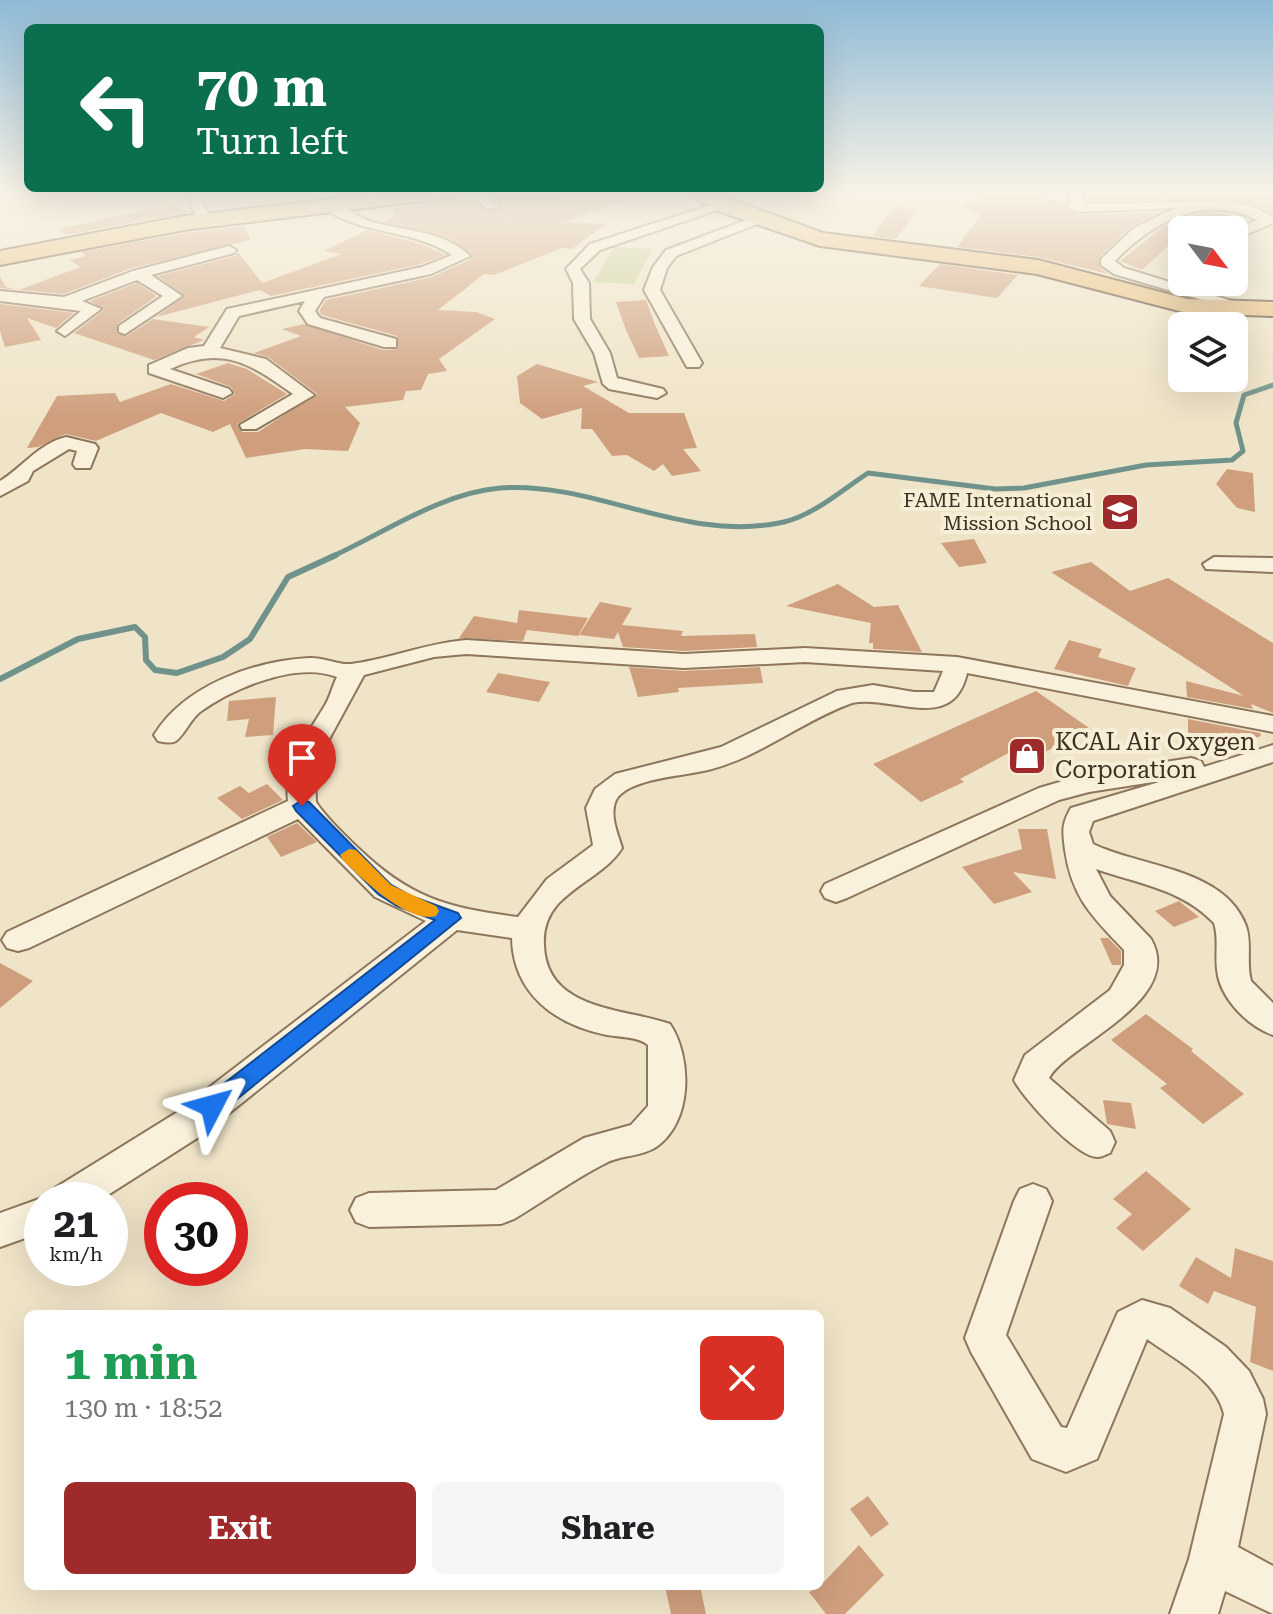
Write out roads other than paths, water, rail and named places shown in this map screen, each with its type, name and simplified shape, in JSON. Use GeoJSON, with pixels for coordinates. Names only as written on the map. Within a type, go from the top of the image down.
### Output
{"type":"FeatureCollection","features":[{"type":"Feature","properties":{"kind":"highway"},"geometry":{"type":"LineString","coordinates":[[1039,267],[1187,306],[1261,309]]}},
{"type":"Feature","properties":{"kind":"street"},"geometry":{"type":"LineString","coordinates":[[66,302],[163,267]]}},
{"type":"Feature","properties":{"kind":"street"},"geometry":{"type":"LineString","coordinates":[[210,351],[233,312],[435,267]]}},
{"type":"Feature","properties":{"kind":"street"},"geometry":{"type":"LineString","coordinates":[[575,267],[581,283],[582,319],[602,353],[609,380],[615,385],[657,393]]}},
{"type":"Feature","properties":{"kind":"street"},"geometry":{"type":"LineString","coordinates":[[660,267],[652,290],[693,363]]}},
{"type":"Feature","properties":{"kind":"street"},"geometry":{"type":"LineString","coordinates":[[1114,267],[1162,284],[1261,309]]}},
{"type":"Feature","properties":{"kind":"street"},"geometry":{"type":"LineString","coordinates":[[125,329],[174,296],[138,274]]}},
{"type":"Feature","properties":{"kind":"street"},"geometry":{"type":"LineString","coordinates":[[1162,284],[1168,280]]}},
{"type":"Feature","properties":{"kind":"street"},"geometry":{"type":"LineString","coordinates":[[318,294],[307,311],[314,321],[390,343]]}},
{"type":"Feature","properties":{"kind":"street"},"geometry":{"type":"LineString","coordinates":[[0,296],[66,302],[93,309],[65,331]]}},
{"type":"Feature","properties":{"kind":"street"},"geometry":{"type":"LineString","coordinates":[[223,393],[155,369],[194,352],[210,351],[260,363],[304,393],[301,400],[249,425]]}},
{"type":"Feature","properties":{"kind":"street"},"geometry":{"type":"LineString","coordinates":[[0,490],[21,477],[25,468],[66,443],[88,448],[83,464]]}},
{"type":"Feature","properties":{"kind":"street"},"geometry":{"type":"LineString","coordinates":[[1214,564],[1273,565]]}},
{"type":"Feature","properties":{"kind":"street"},"geometry":{"type":"LineString","coordinates":[[527,929],[451,918],[413,905],[385,889],[302,806],[300,786],[303,765],[315,738],[345,695],[350,674],[361,668],[434,650],[466,647],[684,661],[805,655],[957,664],[1273,724]]}},
{"type":"Feature","properties":{"kind":"street"},"geometry":{"type":"LineString","coordinates":[[369,1210],[501,1207],[597,1149],[642,1137],[659,1122],[666,1106],[665,1044],[658,1033],[582,1015],[558,1002],[541,984],[527,955],[527,929],[537,906],[608,848],[598,815],[605,795],[617,784],[638,775],[717,759],[821,708],[862,693],[921,699],[943,696],[950,689],[957,664]]}},
{"type":"Feature","properties":{"kind":"street"},"geometry":{"type":"LineString","coordinates":[[167,735],[171,723],[194,703],[239,683],[325,665],[350,674]]}},
{"type":"Feature","properties":{"kind":"street"},"geometry":{"type":"LineString","coordinates":[[1097,1142],[1041,1094],[1031,1080],[1037,1065],[1118,1002],[1132,989],[1141,973],[1140,947],[1094,899],[1078,868],[1080,850],[1075,832],[1081,815],[1273,753]]}},
{"type":"Feature","properties":{"kind":"street"},"geometry":{"type":"LineString","coordinates":[[836,891],[1049,794],[1087,783],[1211,762],[1233,766]]}},
{"type":"Feature","properties":{"kind":"street"},"geometry":{"type":"LineString","coordinates":[[18,940],[302,806]]}},
{"type":"Feature","properties":{"kind":"street"},"geometry":{"type":"LineString","coordinates":[[1080,850],[1103,863],[1179,884],[1217,906],[1228,919],[1233,934],[1236,983],[1247,1000],[1273,1022]]}},
{"type":"Feature","properties":{"kind":"street"},"geometry":{"type":"LineString","coordinates":[[97,1182],[189,1124],[451,918]]}},
{"type":"Feature","properties":{"kind":"street"},"geometry":{"type":"LineString","coordinates":[[1033,1201],[987,1323],[985,1338],[1047,1444],[1066,1450],[1082,1444],[1132,1326],[1142,1319],[1156,1322],[1234,1382],[1243,1397],[1245,1414],[1212,1559],[1194,1614]]}},
{"type":"Feature","properties":{"kind":"street"},"geometry":{"type":"LineString","coordinates":[[0,1230],[24,1221]]}},
{"type":"Feature","properties":{"kind":"street"},"geometry":{"type":"LineString","coordinates":[[1212,1559],[1273,1591]]}},
{"type":"Feature","properties":{"kind":"waterway"},"geometry":{"type":"LineString","coordinates":[[331,557],[435,506],[478,491],[500,488],[536,488],[571,493],[676,519],[747,527],[795,519],[868,473],[995,489],[1024,488],[1146,465],[1232,460],[1243,451],[1236,423],[1244,395],[1273,385]]}},
{"type":"Feature","properties":{"kind":"waterway"},"geometry":{"type":"LineString","coordinates":[[0,679],[78,639],[135,627],[145,637],[146,660],[155,670],[177,673],[223,657],[250,639],[288,577],[336,555]]}},
{"type":"Feature","properties":{"kind":"place","name":"FAME International Mission School"},"geometry":{"type":"Point","coordinates":[1120,512]}},
{"type":"Feature","properties":{"kind":"place","name":"KCAL Air Oxygen Corporation"},"geometry":{"type":"Point","coordinates":[1027,756]}}]}
